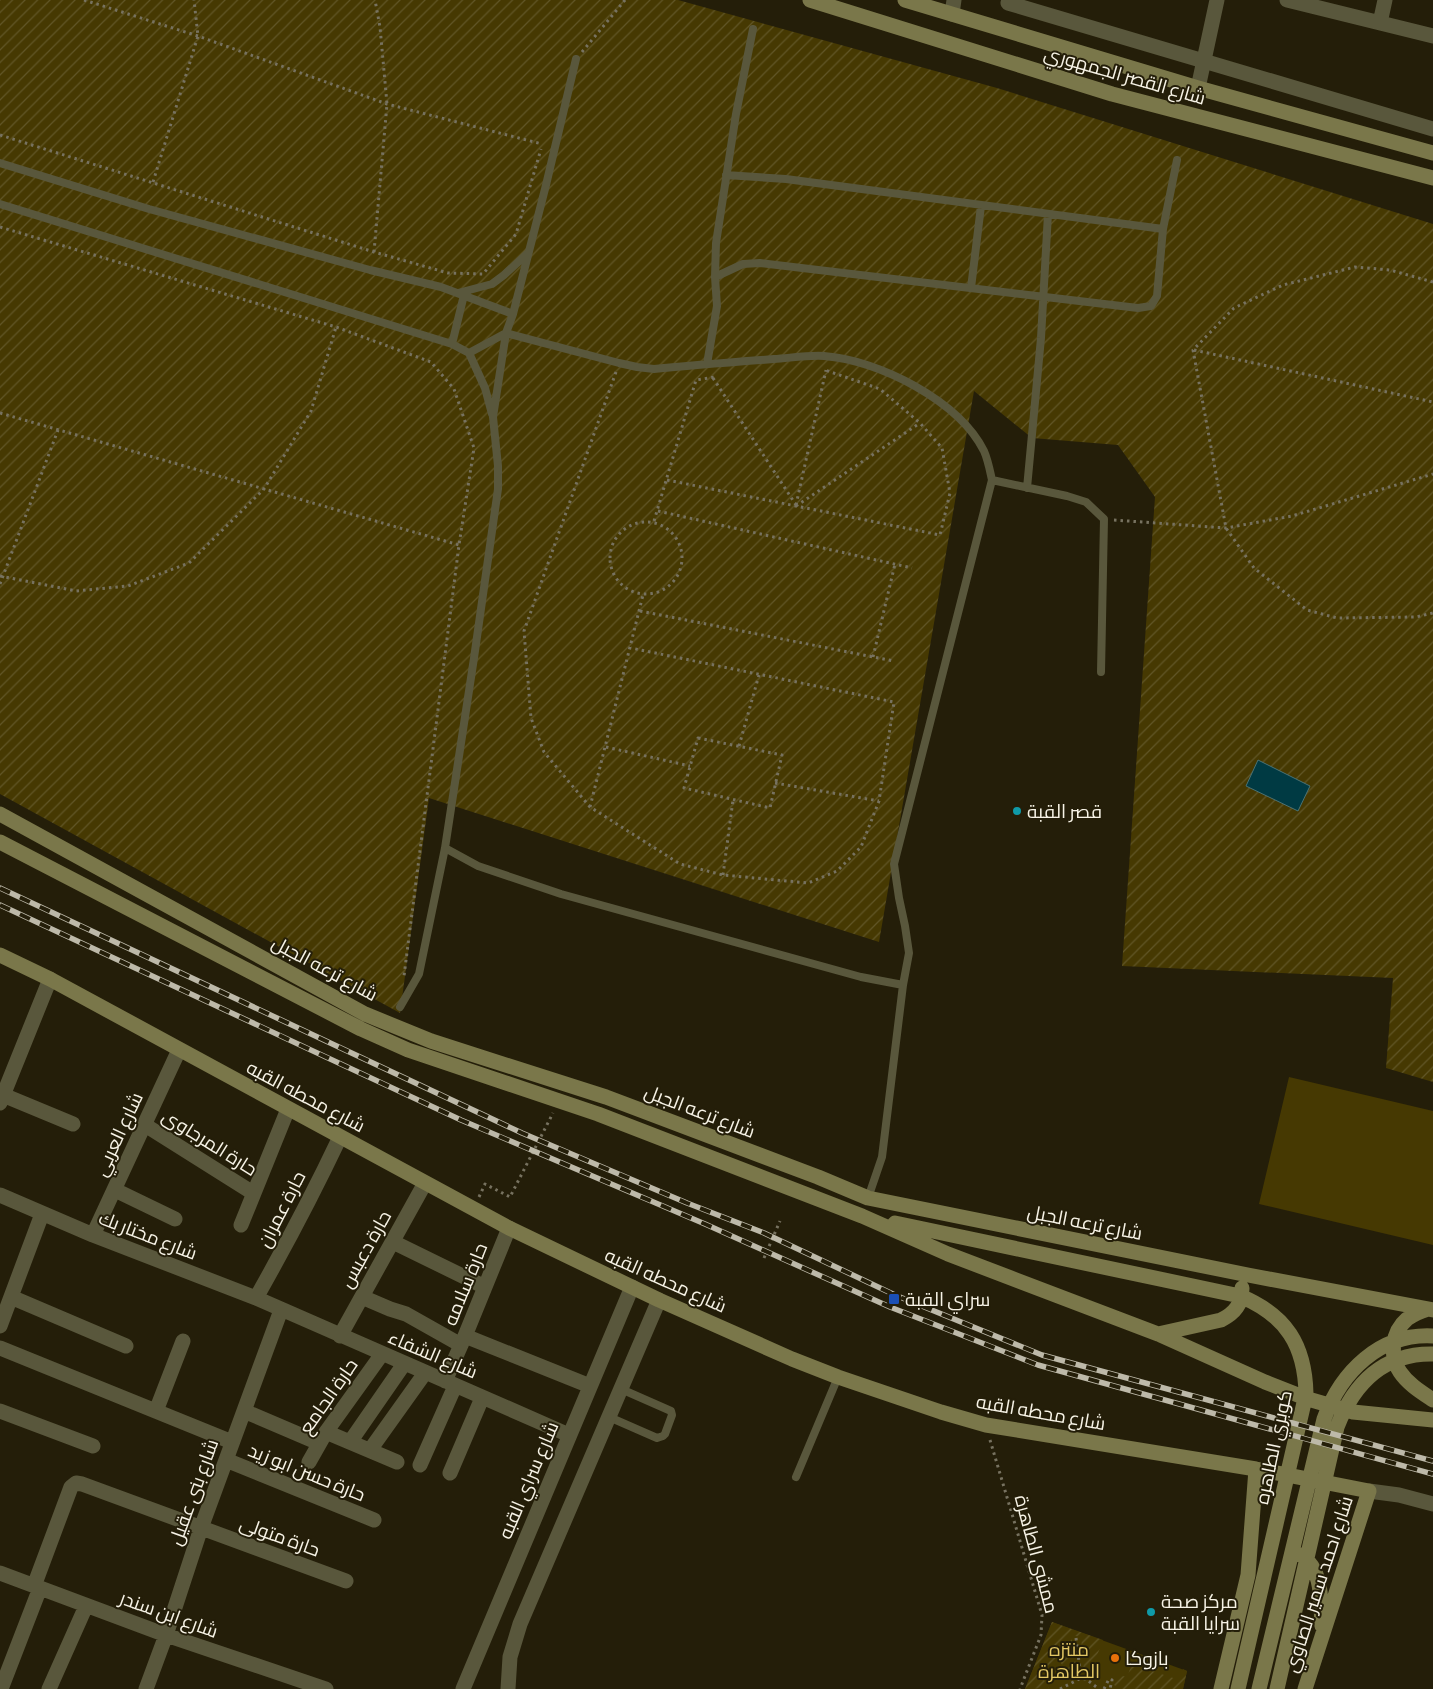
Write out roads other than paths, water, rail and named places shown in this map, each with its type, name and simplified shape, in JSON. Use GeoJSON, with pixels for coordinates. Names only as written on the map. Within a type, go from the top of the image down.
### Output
{"type":"FeatureCollection","features":[{"type":"Feature","properties":{"kind":"main road","name":"شارع القصر الجمهوري"},"geometry":{"type":"LineString","coordinates":[[810,0],[1112,94],[1433,178]]}},
{"type":"Feature","properties":{"kind":"main road","name":"شارع القصر الجمهوري"},"geometry":{"type":"LineString","coordinates":[[912,1],[953,7],[1198,88],[1433,153]]}},
{"type":"Feature","properties":{"kind":"main road","name":"شارع ترعه الجبل"},"geometry":{"type":"LineString","coordinates":[[0,814],[364,1014],[431,1041],[606,1096],[818,1176],[868,1198],[1236,1273],[1431,1309]]}},
{"type":"Feature","properties":{"kind":"main road","name":"شارع ترعه الجبل"},"geometry":{"type":"LineString","coordinates":[[0,842],[353,1025],[408,1050],[598,1114],[862,1216],[948,1254],[1158,1334],[1308,1399],[1353,1412],[1433,1420]]}},
{"type":"Feature","properties":{"kind":"main road","name":"شارع محطه القبه"},"geometry":{"type":"LineString","coordinates":[[0,955],[50,980],[509,1228],[659,1300],[792,1359],[838,1377],[941,1412],[986,1425],[1256,1469],[1369,1491]]}},
{"type":"Feature","properties":{"kind":"main road","name":"شارع ترعه الجبل"},"geometry":{"type":"LineString","coordinates":[[862,1216],[948,1234]]}},
{"type":"Feature","properties":{"kind":"main road","name":"كوبري الطاهره"},"geometry":{"type":"LineString","coordinates":[[948,1234],[1240,1296],[1257,1303],[1285,1326],[1302,1358],[1306,1376],[1306,1394],[1238,1689]]}},
{"type":"Feature","properties":{"kind":"main road"},"geometry":{"type":"LineString","coordinates":[[1158,1334],[1222,1320],[1230,1316],[1237,1308],[1243,1290],[1241,1280],[1236,1273]]}},
{"type":"Feature","properties":{"kind":"main road"},"geometry":{"type":"LineString","coordinates":[[1431,1309],[1417,1313],[1399,1329],[1394,1340],[1393,1353],[1401,1374],[1417,1389],[1433,1400]]}},
{"type":"Feature","properties":{"kind":"main road"},"geometry":{"type":"LineString","coordinates":[[1259,1689],[1324,1418],[1330,1402],[1350,1372],[1378,1350],[1394,1342],[1433,1336]]}},
{"type":"Feature","properties":{"kind":"main road"},"geometry":{"type":"LineString","coordinates":[[1277,1689],[1337,1426],[1344,1408],[1355,1391],[1385,1365],[1404,1358],[1433,1354]]}},
{"type":"Feature","properties":{"kind":"main road"},"geometry":{"type":"LineString","coordinates":[[1248,1575],[1256,1469]]}},
{"type":"Feature","properties":{"kind":"main road","name":"شارع احمد سمير الصاوي"},"geometry":{"type":"LineString","coordinates":[[1305,1689],[1369,1491]]}},
{"type":"Feature","properties":{"kind":"main road"},"geometry":{"type":"LineString","coordinates":[[1221,1689],[1248,1575],[1252,1565],[1270,1551],[1286,1550],[1302,1554],[1316,1571],[1322,1635]]}},
{"type":"Feature","properties":{"kind":"street"},"geometry":{"type":"LineString","coordinates":[[1198,88],[1217,0]]}},
{"type":"Feature","properties":{"kind":"street"},"geometry":{"type":"LineString","coordinates":[[1287,0],[1433,36]]}},
{"type":"Feature","properties":{"kind":"street"},"geometry":{"type":"LineString","coordinates":[[1380,23],[1385,0]]}},
{"type":"Feature","properties":{"kind":"street"},"geometry":{"type":"LineString","coordinates":[[1008,3],[1433,129]]}},
{"type":"Feature","properties":{"kind":"street"},"geometry":{"type":"LineString","coordinates":[[50,980],[2,1099],[74,1124]]}},
{"type":"Feature","properties":{"kind":"street","name":"شارع العربي"},"geometry":{"type":"LineString","coordinates":[[93,1235],[179,1050]]}},
{"type":"Feature","properties":{"kind":"street"},"geometry":{"type":"LineString","coordinates":[[241,1224],[288,1109]]}},
{"type":"Feature","properties":{"kind":"street","name":"حارة المرجاوى"},"geometry":{"type":"LineString","coordinates":[[145,1125],[253,1193]]}},
{"type":"Feature","properties":{"kind":"street","name":"حارة عمران"},"geometry":{"type":"LineString","coordinates":[[256,1298],[290,1238],[340,1137]]}},
{"type":"Feature","properties":{"kind":"street","name":"حارة دعبس"},"geometry":{"type":"LineString","coordinates":[[340,1336],[425,1183]]}},
{"type":"Feature","properties":{"kind":"street"},"geometry":{"type":"LineString","coordinates":[[115,1190],[175,1219]]}},
{"type":"Feature","properties":{"kind":"street","name":"شارع مختار بك"},"geometry":{"type":"LineString","coordinates":[[0,1196],[93,1235],[256,1298],[281,1310]]}},
{"type":"Feature","properties":{"kind":"street"},"geometry":{"type":"LineString","coordinates":[[0,1326],[5,1306],[42,1214]]}},
{"type":"Feature","properties":{"kind":"street","name":"حارة سلامه"},"geometry":{"type":"LineString","coordinates":[[420,1465],[450,1384],[463,1341],[509,1228]]}},
{"type":"Feature","properties":{"kind":"street"},"geometry":{"type":"LineString","coordinates":[[393,1242],[485,1287]]}},
{"type":"Feature","properties":{"kind":"street","name":"شارع سراي القبه"},"geometry":{"type":"LineString","coordinates":[[465,1687],[632,1287]]}},
{"type":"Feature","properties":{"kind":"street"},"geometry":{"type":"LineString","coordinates":[[362,1297],[390,1310],[406,1314],[463,1341],[590,1386]]}},
{"type":"Feature","properties":{"kind":"street"},"geometry":{"type":"LineString","coordinates":[[508,1689],[510,1657],[520,1624],[659,1300]]}},
{"type":"Feature","properties":{"kind":"street"},"geometry":{"type":"LineString","coordinates":[[5,1306],[126,1346]]}},
{"type":"Feature","properties":{"kind":"street","name":"شارع الشفاء"},"geometry":{"type":"LineString","coordinates":[[281,1310],[569,1435]]}},
{"type":"Feature","properties":{"kind":"street","name":"شارع بنى عقيل"},"geometry":{"type":"LineString","coordinates":[[146,1689],[201,1528],[281,1310]]}},
{"type":"Feature","properties":{"kind":"street"},"geometry":{"type":"LineString","coordinates":[[156,1411],[183,1341]]}},
{"type":"Feature","properties":{"kind":"street"},"geometry":{"type":"LineString","coordinates":[[0,1348],[232,1442]]}},
{"type":"Feature","properties":{"kind":"street","name":"حارة الجامع"},"geometry":{"type":"LineString","coordinates":[[308,1462],[323,1437],[382,1354]]}},
{"type":"Feature","properties":{"kind":"street"},"geometry":{"type":"LineString","coordinates":[[350,1442],[404,1364]]}},
{"type":"Feature","properties":{"kind":"street"},"geometry":{"type":"LineString","coordinates":[[370,1450],[425,1373]]}},
{"type":"Feature","properties":{"kind":"street"},"geometry":{"type":"LineString","coordinates":[[450,1473],[482,1398]]}},
{"type":"Feature","properties":{"kind":"street"},"geometry":{"type":"LineString","coordinates":[[0,1411],[93,1446]]}},
{"type":"Feature","properties":{"kind":"street"},"geometry":{"type":"LineString","coordinates":[[244,1411],[323,1437],[350,1442],[397,1462]]}},
{"type":"Feature","properties":{"kind":"street","name":"حارة حسن ابو زيد"},"geometry":{"type":"LineString","coordinates":[[226,1460],[374,1520]]}},
{"type":"Feature","properties":{"kind":"street","name":"حارة متولى"},"geometry":{"type":"LineString","coordinates":[[37,1587],[71,1487],[76,1483],[346,1581]]}},
{"type":"Feature","properties":{"kind":"street"},"geometry":{"type":"LineString","coordinates":[[1369,1491],[1399,1495],[1433,1504]]}},
{"type":"Feature","properties":{"kind":"street","name":"شارع ابن سندر"},"geometry":{"type":"LineString","coordinates":[[0,1573],[166,1635],[326,1689]]}},
{"type":"Feature","properties":{"kind":"street"},"geometry":{"type":"LineString","coordinates":[[1,1689],[37,1587]]}},
{"type":"Feature","properties":{"kind":"street"},"geometry":{"type":"LineString","coordinates":[[49,1689],[86,1606]]}},
{"type":"Feature","properties":{"kind":"lane"},"geometry":{"type":"LineString","coordinates":[[706,364],[716,306],[716,243],[736,114],[753,29]]}},
{"type":"Feature","properties":{"kind":"lane"},"geometry":{"type":"LineString","coordinates":[[493,417],[506,333],[528,253],[576,59]]}},
{"type":"Feature","properties":{"kind":"lane"},"geometry":{"type":"LineString","coordinates":[[715,277],[743,264],[760,263],[1138,308],[1151,306],[1157,296],[1163,229],[1177,160]]}},
{"type":"Feature","properties":{"kind":"lane"},"geometry":{"type":"LineString","coordinates":[[0,163],[149,209],[370,270],[441,287],[512,314]]}},
{"type":"Feature","properties":{"kind":"lane"},"geometry":{"type":"LineString","coordinates":[[726,175],[786,179],[1163,229]]}},
{"type":"Feature","properties":{"kind":"lane"},"geometry":{"type":"LineString","coordinates":[[0,204],[452,344],[470,353],[485,388],[493,417],[498,466],[498,489],[444,848],[419,974],[400,1007]]}},
{"type":"Feature","properties":{"kind":"lane"},"geometry":{"type":"LineString","coordinates":[[971,288],[981,206]]}},
{"type":"Feature","properties":{"kind":"lane"},"geometry":{"type":"LineString","coordinates":[[1027,488],[1039,357],[1048,214]]}},
{"type":"Feature","properties":{"kind":"lane"},"geometry":{"type":"LineString","coordinates":[[461,294],[492,284],[528,253]]}},
{"type":"Feature","properties":{"kind":"lane"},"geometry":{"type":"LineString","coordinates":[[452,344],[461,294]]}},
{"type":"Feature","properties":{"kind":"lane"},"geometry":{"type":"LineString","coordinates":[[470,353],[506,333],[619,363],[654,369],[823,356],[862,362],[935,398],[970,429],[985,452],[992,480],[894,864],[909,953],[903,985],[882,1157],[868,1198]]}},
{"type":"Feature","properties":{"kind":"lane"},"geometry":{"type":"LineString","coordinates":[[992,480],[1067,496],[1086,502],[1104,519],[1100,672]]}},
{"type":"Feature","properties":{"kind":"lane"},"geometry":{"type":"LineString","coordinates":[[444,848],[478,866],[561,894],[861,977],[903,985]]}},
{"type":"Feature","properties":{"kind":"lane"},"geometry":{"type":"LineString","coordinates":[[796,1477],[838,1377]]}},
{"type":"Feature","properties":{"kind":"lane"},"geometry":{"type":"LineString","coordinates":[[609,1417],[660,1438],[665,1434],[672,1415],[667,1409],[621,1389]]}},
{"type":"Feature","properties":{"kind":"water"},"geometry":{"type":"Polygon","coordinates":[[[1258,760],[1310,786],[1298,811],[1246,786],[1258,760]]]}},
{"type":"Feature","properties":{"kind":"railway"},"geometry":{"type":"LineString","coordinates":[[0,888],[522,1133],[687,1203],[764,1233],[895,1295],[1042,1355],[1433,1461]]}},
{"type":"Feature","properties":{"kind":"railway"},"geometry":{"type":"LineString","coordinates":[[0,905],[461,1120],[705,1224],[890,1307],[1038,1365],[1433,1474]]}},
{"type":"Feature","properties":{"kind":"place","name":"قصر القبة"},"geometry":{"type":"Point","coordinates":[1017,811]}},
{"type":"Feature","properties":{"kind":"place","name":"سراي القبة"},"geometry":{"type":"Point","coordinates":[894,1299]}},
{"type":"Feature","properties":{"kind":"place","name":"مركز صحة سرايا القبة"},"geometry":{"type":"Point","coordinates":[1151,1612]}},
{"type":"Feature","properties":{"kind":"place","name":"بازوكا"},"geometry":{"type":"Point","coordinates":[1115,1658]}},
{"type":"Feature","properties":{"kind":"park label","name":"منتزه الطاهرة"},"geometry":{"type":"Point","coordinates":[1069,1660]}}]}
